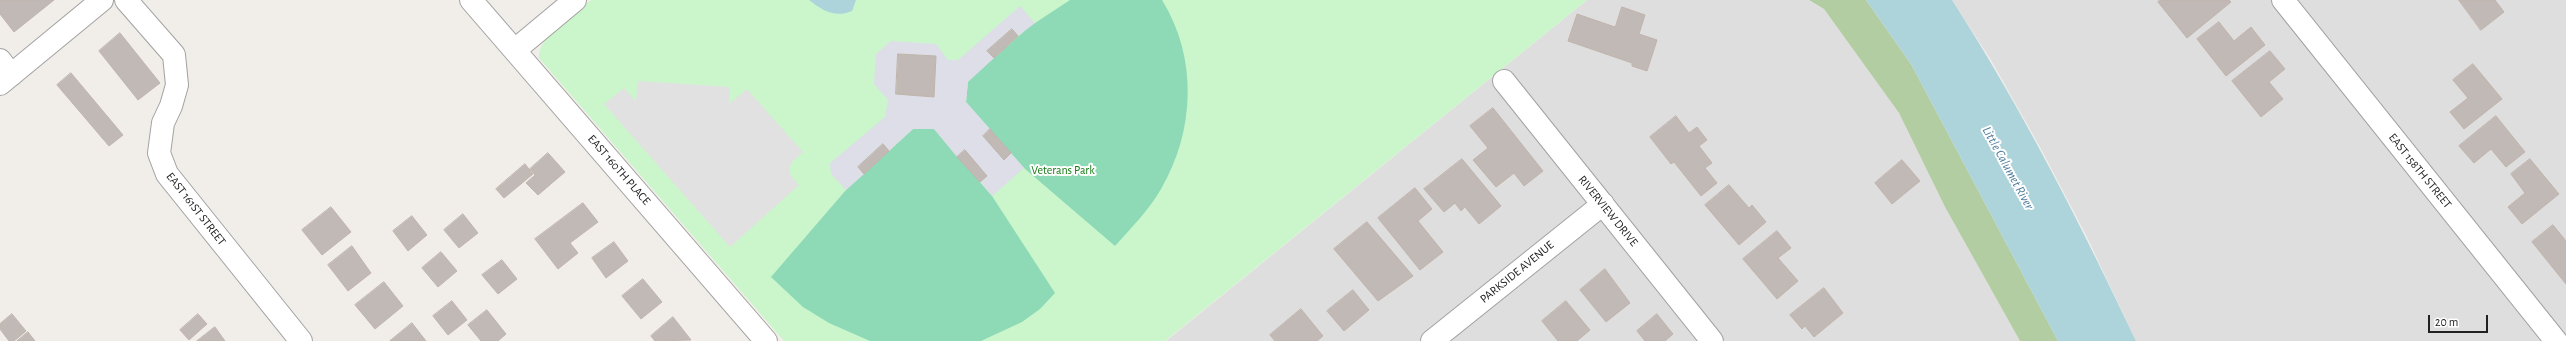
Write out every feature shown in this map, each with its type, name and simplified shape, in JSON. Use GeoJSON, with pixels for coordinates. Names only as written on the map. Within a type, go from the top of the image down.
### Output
{"type":"FeatureCollection","features":[{"type":"Feature","properties":{"kind":"street"},"geometry":{"type":"LineString","coordinates":[[4,73],[102,0]]}},
{"type":"Feature","properties":{"kind":"street","name":"EAST 161ST STREET"},"geometry":{"type":"LineString","coordinates":[[126,0],[174,55],[177,85],[172,106],[163,123],[159,153],[167,174],[301,341]]}},
{"type":"Feature","properties":{"kind":"street","name":"EAST 160TH PLACE"},"geometry":{"type":"LineString","coordinates":[[471,0],[516,50],[766,341]]}},
{"type":"Feature","properties":{"kind":"street"},"geometry":{"type":"LineString","coordinates":[[516,50],[575,0]]}},
{"type":"Feature","properties":{"kind":"street","name":"EAST 158TH STREET"},"geometry":{"type":"LineString","coordinates":[[2283,0],[2556,341]]}},
{"type":"Feature","properties":{"kind":"street","name":"RIVERVIEW DRIVE"},"geometry":{"type":"LineString","coordinates":[[1504,81],[1712,341]]}},
{"type":"Feature","properties":{"kind":"street","name":"PARKSIDE AVENUE"},"geometry":{"type":"LineString","coordinates":[[1432,341],[1603,204]]}},
{"type":"Feature","properties":{"kind":"shaded area"},"geometry":{"type":"Polygon","coordinates":[[[1587,0],[1809,0],[1824,9],[1899,113],[1945,207],[2020,341],[1166,341],[1587,0]]]}},
{"type":"Feature","properties":{"kind":"shaded area"},"geometry":{"type":"Polygon","coordinates":[[[1952,0],[2566,0],[2566,341],[2136,341],[2086,235],[2040,147],[1991,60],[1952,0]]]}},
{"type":"Feature","properties":{"kind":"shaded area"},"geometry":{"type":"Polygon","coordinates":[[[1020,6],[1035,23],[1018,36],[1011,29],[988,51],[994,58],[968,82],[966,102],[990,129],[983,136],[1004,160],[1011,153],[1024,168],[992,196],[980,182],[987,176],[965,150],[957,157],[934,129],[913,129],[889,151],[882,144],[858,167],[864,174],[846,190],[831,174],[830,163],[885,117],[888,100],[874,84],[876,54],[891,41],[936,44],[948,60],[958,60],[1020,6]],[[898,54],[896,94],[934,97],[936,56],[898,54]]]}},
{"type":"Feature","properties":{"kind":"shaded area"},"geometry":{"type":"Polygon","coordinates":[[[638,81],[730,87],[729,104],[747,89],[803,152],[791,163],[789,173],[799,185],[730,247],[604,104],[624,88],[636,101],[638,81]]]}},
{"type":"Feature","properties":{"kind":"green space","name":"Veterans Park"},"geometry":{"type":"Polygon","coordinates":[[[591,0],[1587,0],[1165,341],[784,341],[539,58],[540,50],[550,34],[591,0]]]}},
{"type":"Feature","properties":{"kind":"green space"},"geometry":{"type":"Polygon","coordinates":[[[1070,0],[1162,0],[1174,22],[1182,46],[1188,94],[1186,119],[1181,143],[1172,167],[1161,189],[1140,219],[1115,246],[1024,168],[966,102],[968,81],[1029,27],[1070,0]]]}},
{"type":"Feature","properties":{"kind":"green space"},"geometry":{"type":"Polygon","coordinates":[[[1809,0],[1866,0],[1911,64],[2058,341],[2020,341],[1945,207],[1899,113],[1824,9],[1809,0]]]}},
{"type":"Feature","properties":{"kind":"green space"},"geometry":{"type":"Polygon","coordinates":[[[913,129],[934,129],[992,196],[1055,293],[1040,309],[1022,322],[981,341],[870,341],[829,323],[803,307],[771,277],[846,190],[913,129]]]}},
{"type":"Feature","properties":{"kind":"water"},"geometry":{"type":"Polygon","coordinates":[[[809,0],[856,0],[852,11],[840,14],[824,10],[809,0]]]}},
{"type":"Feature","properties":{"kind":"water","name":"Little Calumet River"},"geometry":{"type":"Polygon","coordinates":[[[1866,0],[1952,0],[1978,41],[2049,167],[2072,210],[2136,341],[2058,341],[1911,64],[1866,0]]]}},
{"type":"Feature","properties":{"kind":"building"},"geometry":{"type":"Polygon","coordinates":[[[0,0],[54,0],[14,32],[0,14],[0,0]]]}},
{"type":"Feature","properties":{"kind":"building"},"geometry":{"type":"Polygon","coordinates":[[[2160,0],[2229,0],[2231,2],[2187,38],[2158,2],[2160,0]]]}},
{"type":"Feature","properties":{"kind":"building"},"geometry":{"type":"Polygon","coordinates":[[[2459,0],[2495,0],[2504,12],[2481,30],[2459,0]]]}},
{"type":"Feature","properties":{"kind":"building"},"geometry":{"type":"Polygon","coordinates":[[[1622,7],[1645,15],[1639,34],[1657,40],[1647,71],[1632,66],[1632,63],[1568,41],[1577,14],[1615,27],[1622,7]]]}},
{"type":"Feature","properties":{"kind":"building"},"geometry":{"type":"Polygon","coordinates":[[[2219,22],[2234,41],[2251,27],[2265,45],[2226,76],[2197,39],[2219,22]]]}},
{"type":"Feature","properties":{"kind":"building"},"geometry":{"type":"Polygon","coordinates":[[[1012,29],[1018,36],[994,58],[987,51],[1012,29]]]}},
{"type":"Feature","properties":{"kind":"building"},"geometry":{"type":"Polygon","coordinates":[[[120,33],[160,83],[138,100],[99,51],[120,33]]]}},
{"type":"Feature","properties":{"kind":"building"},"geometry":{"type":"Polygon","coordinates":[[[2270,51],[2285,69],[2269,82],[2283,99],[2261,117],[2232,81],[2270,51]]]}},
{"type":"Feature","properties":{"kind":"building"},"geometry":{"type":"Polygon","coordinates":[[[898,54],[936,56],[934,97],[896,94],[898,54]]]}},
{"type":"Feature","properties":{"kind":"building"},"geometry":{"type":"Polygon","coordinates":[[[2473,64],[2502,99],[2464,129],[2450,112],[2468,98],[2453,80],[2473,64]]]}},
{"type":"Feature","properties":{"kind":"building"},"geometry":{"type":"Polygon","coordinates":[[[71,73],[123,135],[109,146],[57,85],[71,73]]]}},
{"type":"Feature","properties":{"kind":"building"},"geometry":{"type":"Polygon","coordinates":[[[1493,108],[1543,171],[1524,186],[1514,173],[1496,187],[1473,160],[1488,148],[1470,126],[1493,108]]]}},
{"type":"Feature","properties":{"kind":"building"},"geometry":{"type":"Polygon","coordinates":[[[1676,116],[1689,133],[1697,127],[1707,140],[1699,146],[1712,163],[1705,168],[1717,183],[1701,196],[1674,162],[1671,164],[1650,137],[1676,116]]]}},
{"type":"Feature","properties":{"kind":"building"},"geometry":{"type":"Polygon","coordinates":[[[2496,116],[2525,152],[2506,167],[2491,149],[2474,163],[2459,146],[2496,116]]]}},
{"type":"Feature","properties":{"kind":"building"},"geometry":{"type":"Polygon","coordinates":[[[990,129],[1011,153],[1004,160],[983,136],[990,129]]]}},
{"type":"Feature","properties":{"kind":"building"},"geometry":{"type":"Polygon","coordinates":[[[883,144],[889,151],[864,174],[858,167],[883,144]]]}},
{"type":"Feature","properties":{"kind":"building"},"geometry":{"type":"Polygon","coordinates":[[[965,150],[987,176],[980,182],[957,157],[965,150]]]}},
{"type":"Feature","properties":{"kind":"building"},"geometry":{"type":"Polygon","coordinates":[[[548,153],[565,172],[538,195],[526,183],[535,175],[530,169],[548,153]]]}},
{"type":"Feature","properties":{"kind":"building"},"geometry":{"type":"Polygon","coordinates":[[[1462,159],[1501,206],[1479,224],[1465,207],[1461,211],[1455,203],[1444,212],[1424,189],[1462,159]]]}},
{"type":"Feature","properties":{"kind":"building"},"geometry":{"type":"Polygon","coordinates":[[[2530,159],[2559,194],[2522,224],[2508,207],[2525,193],[2511,174],[2530,159]]]}},
{"type":"Feature","properties":{"kind":"building"},"geometry":{"type":"Polygon","coordinates":[[[1902,160],[1920,181],[1892,204],[1875,183],[1902,160]]]}},
{"type":"Feature","properties":{"kind":"building"},"geometry":{"type":"Polygon","coordinates":[[[525,164],[533,174],[504,198],[496,189],[525,164]]]}},
{"type":"Feature","properties":{"kind":"building"},"geometry":{"type":"Polygon","coordinates":[[[1729,185],[1749,208],[1752,205],[1766,222],[1739,245],[1705,205],[1729,185]]]}},
{"type":"Feature","properties":{"kind":"building"},"geometry":{"type":"Polygon","coordinates":[[[1415,188],[1432,209],[1418,221],[1443,252],[1420,270],[1378,218],[1415,188]]]}},
{"type":"Feature","properties":{"kind":"building"},"geometry":{"type":"Polygon","coordinates":[[[583,203],[598,222],[570,243],[578,253],[558,269],[535,239],[583,203]]]}},
{"type":"Feature","properties":{"kind":"building"},"geometry":{"type":"Polygon","coordinates":[[[331,207],[351,232],[322,255],[302,230],[331,207]]]}},
{"type":"Feature","properties":{"kind":"building"},"geometry":{"type":"Polygon","coordinates":[[[463,214],[478,233],[459,248],[444,230],[463,214]]]}},
{"type":"Feature","properties":{"kind":"building"},"geometry":{"type":"Polygon","coordinates":[[[412,216],[427,235],[408,251],[393,231],[412,216]]]}},
{"type":"Feature","properties":{"kind":"building"},"geometry":{"type":"Polygon","coordinates":[[[1367,222],[1413,276],[1378,301],[1334,249],[1367,222]]]}},
{"type":"Feature","properties":{"kind":"building"},"geometry":{"type":"Polygon","coordinates":[[[2553,225],[2566,241],[2566,284],[2532,242],[2553,225]]]}},
{"type":"Feature","properties":{"kind":"building"},"geometry":{"type":"Polygon","coordinates":[[[1777,231],[1791,248],[1778,258],[1798,281],[1777,299],[1743,259],[1777,231]]]}},
{"type":"Feature","properties":{"kind":"building"},"geometry":{"type":"Polygon","coordinates":[[[614,242],[628,261],[606,278],[592,258],[614,242]]]}},
{"type":"Feature","properties":{"kind":"building"},"geometry":{"type":"Polygon","coordinates":[[[352,246],[371,273],[348,291],[328,265],[352,246]]]}},
{"type":"Feature","properties":{"kind":"building"},"geometry":{"type":"Polygon","coordinates":[[[441,252],[457,271],[438,287],[422,268],[441,252]]]}},
{"type":"Feature","properties":{"kind":"building"},"geometry":{"type":"Polygon","coordinates":[[[502,260],[517,279],[498,294],[482,275],[502,260]]]}},
{"type":"Feature","properties":{"kind":"building"},"geometry":{"type":"Polygon","coordinates":[[[1605,269],[1630,303],[1606,322],[1580,290],[1605,269]]]}},
{"type":"Feature","properties":{"kind":"building"},"geometry":{"type":"Polygon","coordinates":[[[643,279],[662,302],[641,319],[622,296],[643,279]]]}},
{"type":"Feature","properties":{"kind":"building"},"geometry":{"type":"Polygon","coordinates":[[[384,282],[403,306],[375,329],[355,305],[384,282]]]}},
{"type":"Feature","properties":{"kind":"building"},"geometry":{"type":"Polygon","coordinates":[[[1824,288],[1843,313],[1814,337],[1805,326],[1802,329],[1790,315],[1824,288]]]}},
{"type":"Feature","properties":{"kind":"building"},"geometry":{"type":"Polygon","coordinates":[[[1353,290],[1369,310],[1344,331],[1327,311],[1353,290]]]}},
{"type":"Feature","properties":{"kind":"building"},"geometry":{"type":"Polygon","coordinates":[[[452,301],[467,320],[448,335],[433,316],[452,301]]]}},
{"type":"Feature","properties":{"kind":"building"},"geometry":{"type":"Polygon","coordinates":[[[1566,301],[1590,330],[1577,341],[1558,341],[1542,321],[1566,301]]]}},
{"type":"Feature","properties":{"kind":"building"},"geometry":{"type":"Polygon","coordinates":[[[1301,309],[1323,336],[1317,341],[1275,341],[1270,335],[1301,309]]]}},
{"type":"Feature","properties":{"kind":"building"},"geometry":{"type":"Polygon","coordinates":[[[487,310],[506,334],[498,341],[481,341],[468,325],[487,310]]]}},
{"type":"Feature","properties":{"kind":"building"},"geometry":{"type":"Polygon","coordinates":[[[12,314],[26,331],[14,341],[9,341],[0,329],[0,324],[12,314]]]}},
{"type":"Feature","properties":{"kind":"building"},"geometry":{"type":"Polygon","coordinates":[[[198,314],[207,324],[189,340],[180,330],[198,314]]]}},
{"type":"Feature","properties":{"kind":"building"},"geometry":{"type":"Polygon","coordinates":[[[1657,314],[1673,334],[1665,341],[1645,341],[1637,331],[1657,314]]]}},
{"type":"Feature","properties":{"kind":"building"},"geometry":{"type":"Polygon","coordinates":[[[673,317],[691,340],[655,341],[651,336],[673,317]]]}},
{"type":"Feature","properties":{"kind":"building"},"geometry":{"type":"Polygon","coordinates":[[[412,323],[426,341],[390,341],[412,323]]]}},
{"type":"Feature","properties":{"kind":"building"},"geometry":{"type":"Polygon","coordinates":[[[215,327],[225,341],[197,341],[215,327]]]}},
{"type":"Feature","properties":{"kind":"building"},"geometry":{"type":"Polygon","coordinates":[[[28,332],[35,341],[17,341],[28,332]]]}}]}
